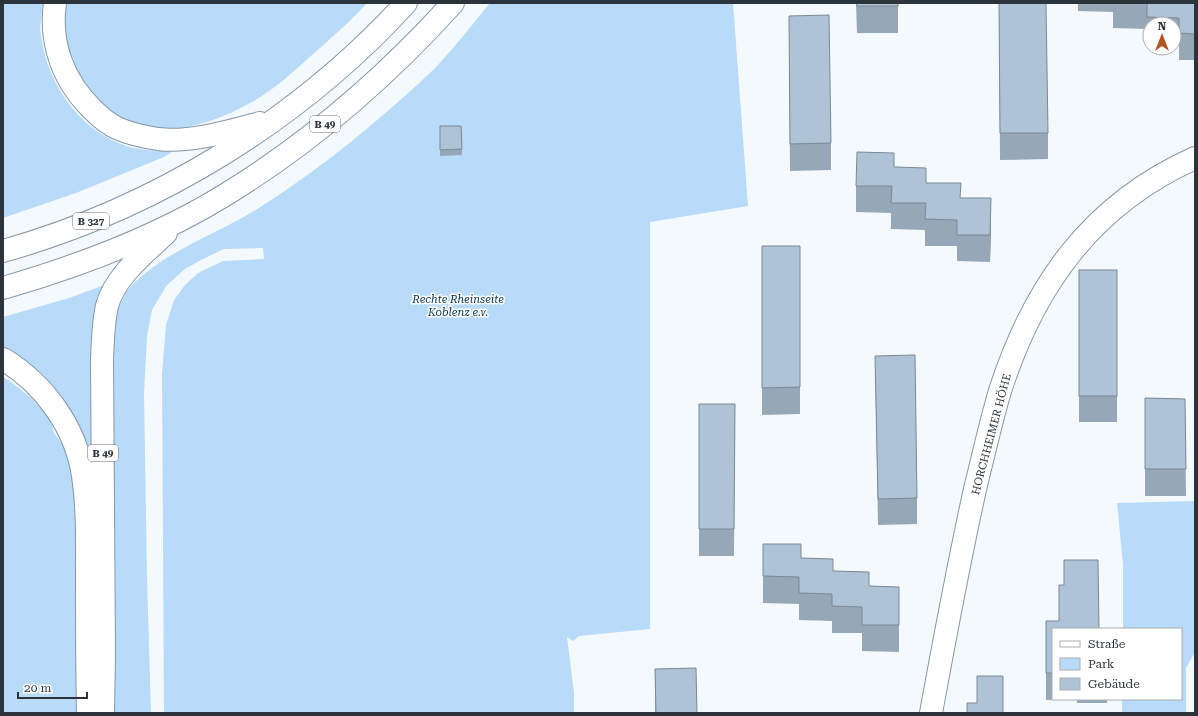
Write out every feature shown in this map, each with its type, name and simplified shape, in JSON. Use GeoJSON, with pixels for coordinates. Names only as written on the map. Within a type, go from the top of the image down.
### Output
{"type":"FeatureCollection","features":[{"type":"Feature","properties":{"kind":"main road"},"geometry":{"type":"LineString","coordinates":[[55,3],[53,28],[56,48],[62,67],[71,84],[84,101],[100,117],[116,128],[137,135],[160,139],[204,136],[227,132],[276,118],[322,83],[362,47],[406,3]]}},
{"type":"Feature","properties":{"kind":"main road","name":"B 49"},"geometry":{"type":"LineString","coordinates":[[3,288],[84,261],[138,239],[179,221],[224,196],[317,131],[370,86],[424,34],[453,3]]}},
{"type":"Feature","properties":{"kind":"main road","name":"B 327"},"geometry":{"type":"LineString","coordinates":[[3,252],[108,215],[205,165],[252,136],[276,118]]}},
{"type":"Feature","properties":{"kind":"main road","name":"HORCHHEIMER HÖHE"},"geometry":{"type":"LineString","coordinates":[[931,713],[963,546],[991,424],[1000,391],[1012,357],[1030,316],[1052,277],[1078,243],[1093,228],[1115,208],[1144,186],[1162,174],[1195,158]]}},
{"type":"Feature","properties":{"kind":"main road","name":"B 49"},"geometry":{"type":"LineString","coordinates":[[103,713],[102,359],[105,318],[108,305],[119,281],[139,258],[179,221]]}},
{"type":"Feature","properties":{"kind":"main road"},"geometry":{"type":"LineString","coordinates":[[3,359],[24,374],[53,404],[73,438],[79,456],[83,474],[86,513],[88,713]]}},
{"type":"Feature","properties":{"kind":"green space"},"geometry":{"type":"Polygon","coordinates":[[[3,3],[43,3],[40,32],[44,53],[50,70],[57,86],[67,101],[91,126],[105,136],[127,146],[140,149],[172,152],[164,157],[76,193],[3,218],[3,3]]]}},
{"type":"Feature","properties":{"kind":"green space"},"geometry":{"type":"Polygon","coordinates":[[[64,3],[367,3],[298,68],[275,87],[258,98],[226,115],[212,120],[184,127],[156,129],[131,123],[114,114],[96,98],[87,87],[70,61],[66,51],[64,38],[64,3]]]}},
{"type":"Feature","properties":{"kind":"green space","name":"Rechte Rheinseite Koblenz e.v."},"geometry":{"type":"Polygon","coordinates":[[[490,3],[733,3],[748,206],[650,222],[650,629],[579,636],[573,641],[567,637],[574,693],[574,713],[164,713],[162,374],[166,325],[174,300],[185,285],[198,273],[223,261],[264,259],[263,248],[224,249],[185,269],[166,286],[152,310],[147,336],[144,393],[151,713],[109,713],[111,355],[117,316],[123,298],[135,282],[165,259],[265,204],[309,174],[351,142],[392,108],[439,64],[490,3]]]}},
{"type":"Feature","properties":{"kind":"green space"},"geometry":{"type":"Polygon","coordinates":[[[107,284],[97,308],[93,326],[93,447],[85,448],[3,348],[3,317],[69,298],[107,284]]]}},
{"type":"Feature","properties":{"kind":"green space"},"geometry":{"type":"Polygon","coordinates":[[[3,377],[31,398],[50,417],[54,433],[63,445],[79,500],[80,713],[3,713],[3,377]]]}},
{"type":"Feature","properties":{"kind":"green space"},"geometry":{"type":"Polygon","coordinates":[[[1195,501],[1195,652],[1186,668],[1186,713],[1122,713],[1122,700],[1182,700],[1182,628],[1123,628],[1123,564],[1117,503],[1195,501]]]}},
{"type":"Feature","properties":{"kind":"building"},"geometry":{"type":"Polygon","coordinates":[[[857,3],[898,3],[898,6],[857,6],[857,3]]]}},
{"type":"Feature","properties":{"kind":"building"},"geometry":{"type":"Polygon","coordinates":[[[999,3],[1046,3],[1048,133],[1000,133],[999,3]]]}},
{"type":"Feature","properties":{"kind":"building"},"geometry":{"type":"Polygon","coordinates":[[[1147,3],[1195,3],[1195,34],[1182,33],[1182,16],[1147,16],[1147,3]]]}},
{"type":"Feature","properties":{"kind":"building"},"geometry":{"type":"Polygon","coordinates":[[[829,15],[831,143],[790,144],[789,16],[829,15]]]}},
{"type":"Feature","properties":{"kind":"building"},"geometry":{"type":"Polygon","coordinates":[[[440,126],[461,126],[462,149],[440,150],[440,126]]]}},
{"type":"Feature","properties":{"kind":"building"},"geometry":{"type":"Polygon","coordinates":[[[857,152],[894,153],[894,167],[926,168],[926,183],[961,183],[960,198],[991,198],[990,235],[957,235],[957,220],[925,219],[926,203],[891,203],[892,186],[856,186],[857,152]]]}},
{"type":"Feature","properties":{"kind":"building"},"geometry":{"type":"Polygon","coordinates":[[[762,246],[800,246],[800,387],[762,388],[762,246]]]}},
{"type":"Feature","properties":{"kind":"building"},"geometry":{"type":"Polygon","coordinates":[[[1079,270],[1117,270],[1117,396],[1079,396],[1079,270]]]}},
{"type":"Feature","properties":{"kind":"building"},"geometry":{"type":"Polygon","coordinates":[[[915,355],[917,498],[878,499],[875,356],[915,355]]]}},
{"type":"Feature","properties":{"kind":"building"},"geometry":{"type":"Polygon","coordinates":[[[1145,398],[1185,399],[1186,469],[1145,469],[1145,398]]]}},
{"type":"Feature","properties":{"kind":"building"},"geometry":{"type":"Polygon","coordinates":[[[699,404],[735,404],[734,529],[699,529],[699,404]]]}},
{"type":"Feature","properties":{"kind":"building"},"geometry":{"type":"Polygon","coordinates":[[[763,544],[801,544],[801,558],[833,559],[833,571],[869,572],[869,586],[899,587],[899,625],[862,625],[862,607],[832,606],[832,594],[799,593],[799,577],[763,576],[763,544]]]}},
{"type":"Feature","properties":{"kind":"building"},"geometry":{"type":"Polygon","coordinates":[[[1064,560],[1098,560],[1099,628],[1052,628],[1052,673],[1046,673],[1046,621],[1059,621],[1059,585],[1064,585],[1064,560]]]}},
{"type":"Feature","properties":{"kind":"building"},"geometry":{"type":"Polygon","coordinates":[[[696,668],[697,713],[656,713],[655,669],[696,668]]]}},
{"type":"Feature","properties":{"kind":"building"},"geometry":{"type":"Polygon","coordinates":[[[977,676],[1003,676],[1003,713],[967,713],[967,703],[977,703],[977,676]]]}}]}
